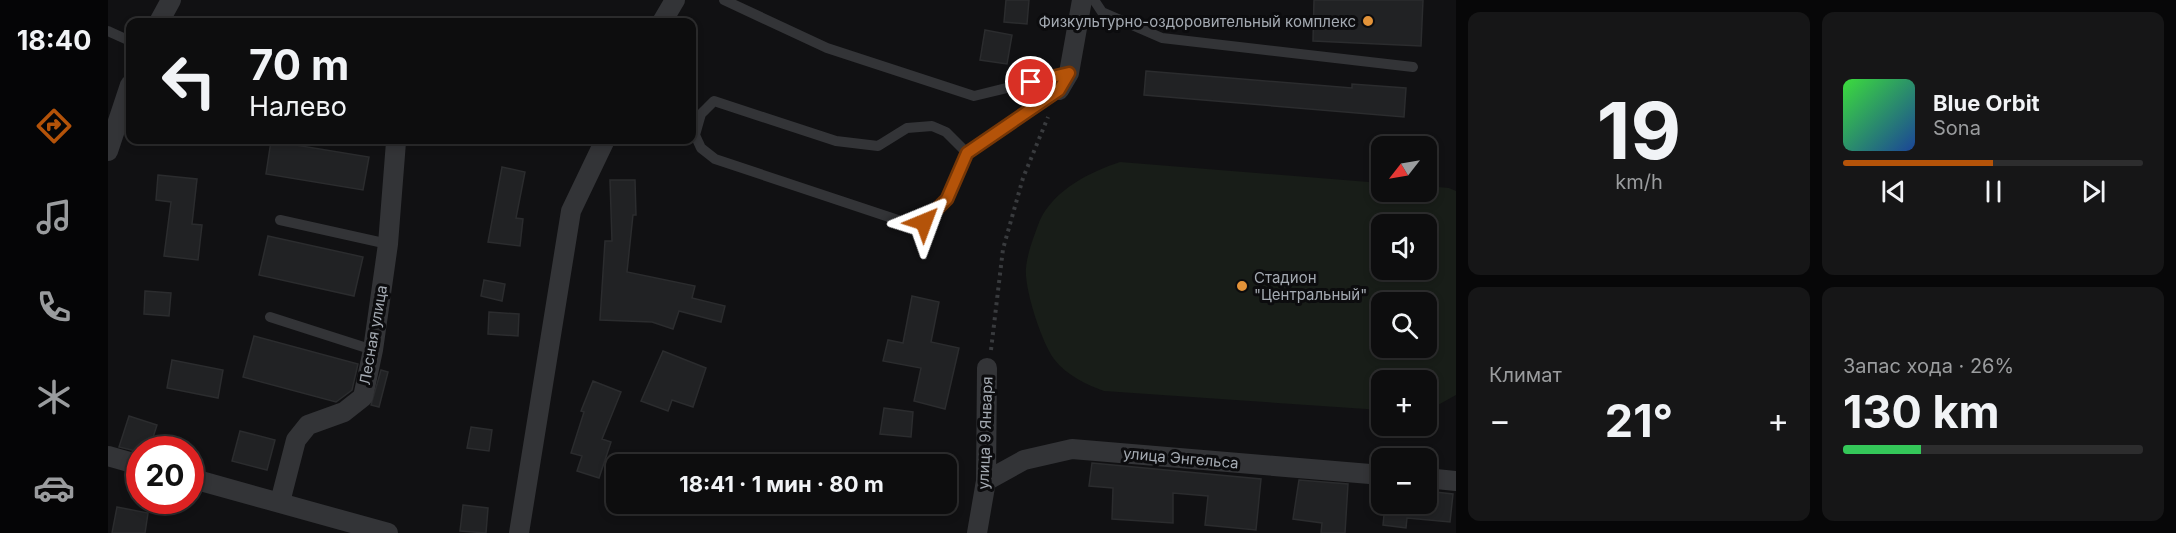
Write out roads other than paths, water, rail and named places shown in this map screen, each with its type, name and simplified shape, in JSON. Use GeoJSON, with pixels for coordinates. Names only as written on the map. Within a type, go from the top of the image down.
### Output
{"type":"FeatureCollection","features":[{"type":"Feature","properties":{"kind":"street"},"geometry":{"type":"LineString","coordinates":[[161,18],[171,0]]}},
{"type":"Feature","properties":{"kind":"street"},"geometry":{"type":"LineString","coordinates":[[664,18],[675,0]]}},
{"type":"Feature","properties":{"kind":"street"},"geometry":{"type":"LineString","coordinates":[[1059,90],[1069,73],[1082,0]]}},
{"type":"Feature","properties":{"kind":"street"},"geometry":{"type":"LineString","coordinates":[[108,151],[126,97]]}},
{"type":"Feature","properties":{"kind":"street","name":"Лесная улица"},"geometry":{"type":"LineString","coordinates":[[280,502],[296,440],[308,425],[344,412],[363,397],[373,350],[388,244],[390,144]]}},
{"type":"Feature","properties":{"kind":"street"},"geometry":{"type":"LineString","coordinates":[[519,533],[571,211],[603,144]]}},
{"type":"Feature","properties":{"kind":"street","name":"улица 9 Января"},"geometry":{"type":"LineString","coordinates":[[977,533],[986,481],[987,368]]}},
{"type":"Feature","properties":{"kind":"street","name":"улица Энгельса"},"geometry":{"type":"LineString","coordinates":[[986,481],[1024,460],[1072,449],[1371,474]]}},
{"type":"Feature","properties":{"kind":"street"},"geometry":{"type":"LineString","coordinates":[[108,456],[126,461]]}},
{"type":"Feature","properties":{"kind":"street"},"geometry":{"type":"LineString","coordinates":[[1437,479],[1456,481]]}},
{"type":"Feature","properties":{"kind":"street"},"geometry":{"type":"LineString","coordinates":[[204,482],[388,533]]}},
{"type":"Feature","properties":{"kind":"lane"},"geometry":{"type":"LineString","coordinates":[[724,0],[827,48],[974,96],[1069,73]]}},
{"type":"Feature","properties":{"kind":"lane"},"geometry":{"type":"LineString","coordinates":[[1094,0],[1102,12],[1162,38],[1413,67]]}},
{"type":"Feature","properties":{"kind":"lane"},"geometry":{"type":"LineString","coordinates":[[108,32],[126,39]]}},
{"type":"Feature","properties":{"kind":"lane"},"geometry":{"type":"LineString","coordinates":[[696,137],[701,148],[715,159],[901,221],[924,222],[947,199],[967,153],[1059,90]]}},
{"type":"Feature","properties":{"kind":"lane"},"geometry":{"type":"LineString","coordinates":[[696,132],[701,114],[714,101],[836,141],[878,146],[908,128],[932,126],[946,132],[967,153]]}},
{"type":"Feature","properties":{"kind":"lane"},"geometry":{"type":"LineString","coordinates":[[280,220],[388,244]]}},
{"type":"Feature","properties":{"kind":"lane"},"geometry":{"type":"LineString","coordinates":[[270,317],[373,350]]}},
{"type":"Feature","properties":{"kind":"place","name":"Физкультурно-оздоровительный комплекс"},"geometry":{"type":"Point","coordinates":[1368,21]}},
{"type":"Feature","properties":{"kind":"place","name":"Стадион \"Центральный\""},"geometry":{"type":"Point","coordinates":[1242,286]}}]}
